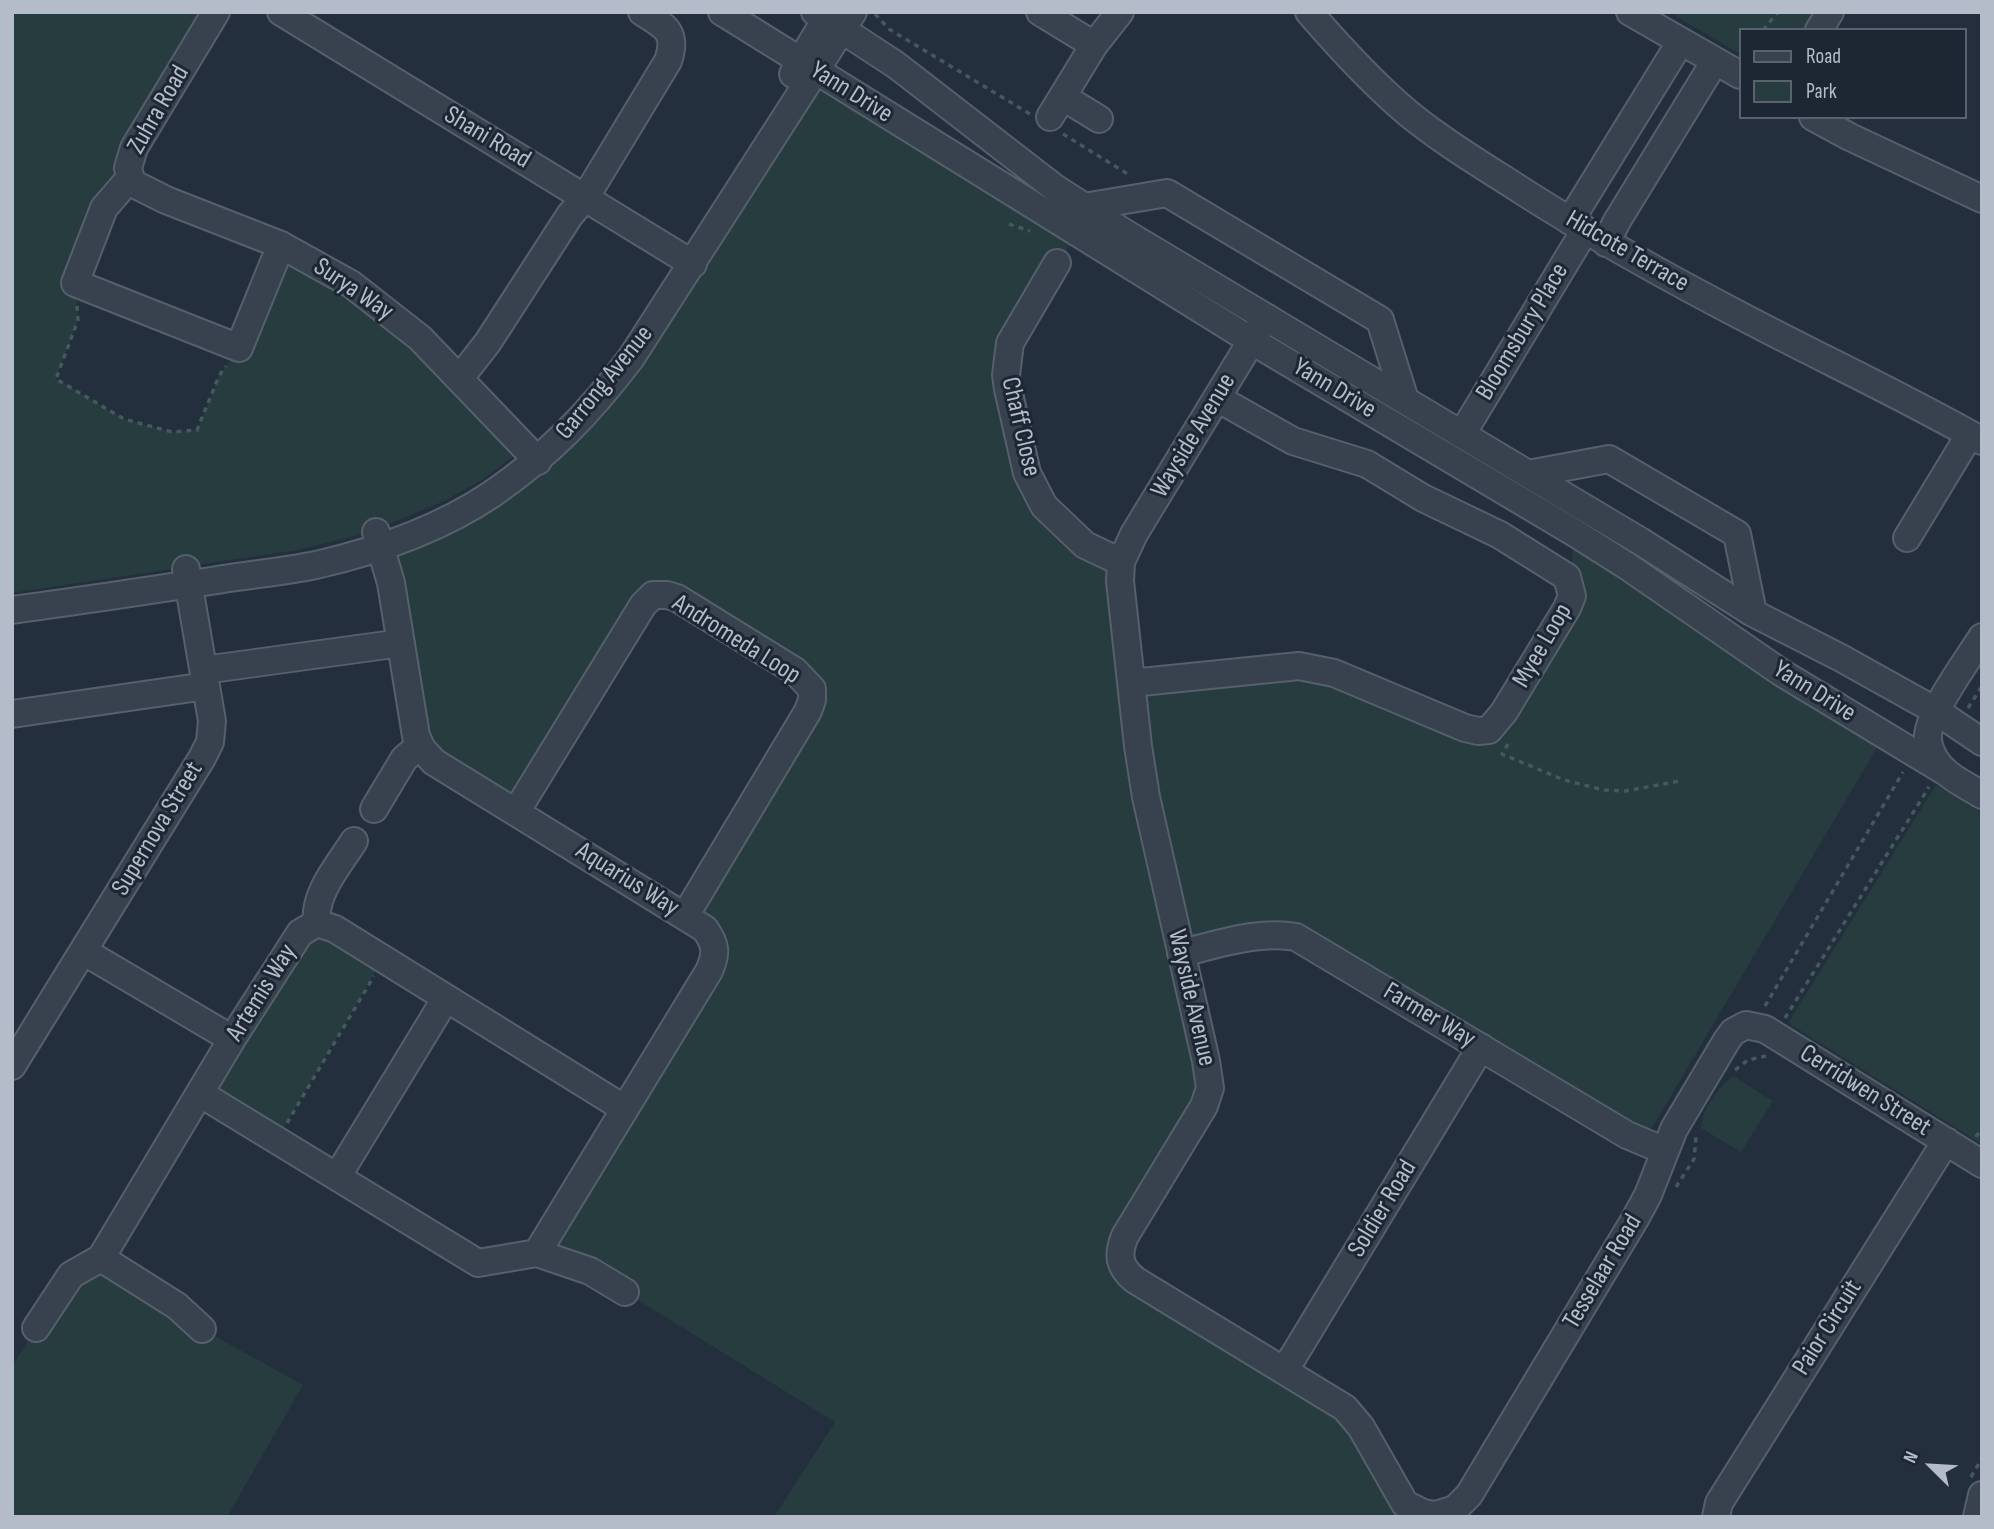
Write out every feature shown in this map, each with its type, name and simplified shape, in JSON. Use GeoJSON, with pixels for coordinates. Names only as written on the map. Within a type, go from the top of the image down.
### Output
{"type":"FeatureCollection","features":[{"type":"Feature","properties":{"kind":"street","name":"Zuhra Road"},"geometry":{"type":"LineString","coordinates":[[75,284],[104,208],[130,178],[128,168],[134,148],[216,12]]}},
{"type":"Feature","properties":{"kind":"street","name":"Shani Road"},"geometry":{"type":"LineString","coordinates":[[281,12],[685,260]]}},
{"type":"Feature","properties":{"kind":"street"},"geometry":{"type":"LineString","coordinates":[[460,378],[488,342],[570,215],[585,198],[668,61],[671,38],[666,27],[642,12]]}},
{"type":"Feature","properties":{"kind":"street","name":"Yann Drive"},"geometry":{"type":"LineString","coordinates":[[722,12],[1252,341],[1575,533],[1638,573],[1782,673],[1914,755],[1936,780],[1982,795]]}},
{"type":"Feature","properties":{"kind":"street"},"geometry":{"type":"LineString","coordinates":[[1040,12],[1094,44]]}},
{"type":"Feature","properties":{"kind":"street"},"geometry":{"type":"LineString","coordinates":[[1099,119],[1053,117],[1094,44],[1120,12]]}},
{"type":"Feature","properties":{"kind":"street","name":"Hidcote Terrace"},"geometry":{"type":"LineString","coordinates":[[1308,12],[1341,50],[1408,113],[1448,143],[1587,231],[1735,313],[1865,377],[1976,437]]}},
{"type":"Feature","properties":{"kind":"street"},"geometry":{"type":"LineString","coordinates":[[1630,12],[1738,74]]}},
{"type":"Feature","properties":{"kind":"street"},"geometry":{"type":"LineString","coordinates":[[1820,28],[1830,12]]}},
{"type":"Feature","properties":{"kind":"street","name":"Yann Drive"},"geometry":{"type":"LineString","coordinates":[[833,17],[1034,173],[1084,207],[1640,541],[1754,613],[1842,657],[1982,741]]}},
{"type":"Feature","properties":{"kind":"street","name":"Garrong Avenue"},"geometry":{"type":"LineString","coordinates":[[12,610],[187,576],[324,545],[378,539],[532,454],[554,422],[600,372],[685,260],[809,66],[833,17]]}},
{"type":"Feature","properties":{"kind":"street","name":"Bloomsbury Place"},"geometry":{"type":"LineString","coordinates":[[1462,434],[1587,231],[1681,41]]}},
{"type":"Feature","properties":{"kind":"street","name":"Bloomsbury Place"},"geometry":{"type":"LineString","coordinates":[[1587,231],[1617,221],[1715,61]]}},
{"type":"Feature","properties":{"kind":"street"},"geometry":{"type":"LineString","coordinates":[[1817,119],[1982,199]]}},
{"type":"Feature","properties":{"kind":"street","name":"Surya Way"},"geometry":{"type":"LineString","coordinates":[[130,178],[137,187],[281,245],[351,284],[420,338],[532,454]]}},
{"type":"Feature","properties":{"kind":"street"},"geometry":{"type":"LineString","coordinates":[[1084,207],[1167,193],[1380,320],[1405,400]]}},
{"type":"Feature","properties":{"kind":"street"},"geometry":{"type":"LineString","coordinates":[[75,284],[239,348],[281,245]]}},
{"type":"Feature","properties":{"kind":"street","name":"Chaff Close"},"geometry":{"type":"LineString","coordinates":[[1057,263],[1010,344],[1006,375],[1008,389],[1027,472],[1044,506],[1085,545],[1121,562]]}},
{"type":"Feature","properties":{"kind":"street","name":"Wayside Avenue"},"geometry":{"type":"LineString","coordinates":[[1266,317],[1134,534],[1121,562],[1120,580],[1146,797],[1210,1079],[1209,1095],[1125,1236],[1119,1255],[1121,1264],[1135,1280],[1285,1370],[1352,1415],[1405,1504],[1423,1513],[1453,1513]]}},
{"type":"Feature","properties":{"kind":"street","name":"Myee Loop"},"geometry":{"type":"LineString","coordinates":[[1131,683],[1283,667],[1313,667],[1334,673],[1465,729],[1489,730],[1504,712],[1572,596],[1572,587],[1567,577],[1500,535],[1423,498],[1367,464],[1280,435],[1217,398]]}},
{"type":"Feature","properties":{"kind":"street"},"geometry":{"type":"LineString","coordinates":[[1907,538],[1976,437]]}},
{"type":"Feature","properties":{"kind":"street"},"geometry":{"type":"LineString","coordinates":[[1528,474],[1609,458],[1737,534],[1754,613]]}},
{"type":"Feature","properties":{"kind":"street"},"geometry":{"type":"LineString","coordinates":[[374,809],[404,759],[420,745],[416,736],[391,583],[378,539]]}},
{"type":"Feature","properties":{"kind":"street","name":"Garrong Avenue"},"geometry":{"type":"LineString","coordinates":[[12,593],[187,576]]}},
{"type":"Feature","properties":{"kind":"street","name":"Supernova Street"},"geometry":{"type":"LineString","coordinates":[[12,1066],[210,742],[212,721],[187,576]]}},
{"type":"Feature","properties":{"kind":"street","name":"Andromeda Loop"},"geometry":{"type":"LineString","coordinates":[[516,812],[643,605],[653,595],[677,598],[783,664],[805,679],[812,689],[808,711],[685,916]]}},
{"type":"Feature","properties":{"kind":"street"},"geometry":{"type":"LineString","coordinates":[[1936,780],[1927,736],[1929,724],[1982,637]]}},
{"type":"Feature","properties":{"kind":"street"},"geometry":{"type":"LineString","coordinates":[[12,714],[401,643]]}},
{"type":"Feature","properties":{"kind":"street","name":"Aquarius Way"},"geometry":{"type":"LineString","coordinates":[[420,745],[435,762],[705,929],[715,943],[715,957],[709,971],[537,1253]]}},
{"type":"Feature","properties":{"kind":"street"},"geometry":{"type":"LineString","coordinates":[[317,923],[316,912],[320,896],[354,841]]}},
{"type":"Feature","properties":{"kind":"street","name":"Artemis Way"},"geometry":{"type":"LineString","coordinates":[[102,1258],[232,1039],[300,933],[317,923],[335,929],[625,1109]]}},
{"type":"Feature","properties":{"kind":"street","name":"Farmer Way"},"geometry":{"type":"LineString","coordinates":[[1181,953],[1258,936],[1274,934],[1296,937],[1627,1135],[1665,1151]]}},
{"type":"Feature","properties":{"kind":"street"},"geometry":{"type":"LineString","coordinates":[[83,951],[232,1039]]}},
{"type":"Feature","properties":{"kind":"street"},"geometry":{"type":"LineString","coordinates":[[337,1177],[446,998]]}},
{"type":"Feature","properties":{"kind":"street","name":"Tesselaar Road"},"geometry":{"type":"LineString","coordinates":[[1453,1513],[1469,1494],[1635,1219],[1683,1112],[1727,1040],[1733,1032],[1760,1035]]}},
{"type":"Feature","properties":{"kind":"street","name":"Cerridwen Street"},"geometry":{"type":"LineString","coordinates":[[1760,1035],[1982,1164]]}},
{"type":"Feature","properties":{"kind":"street","name":"Soldier Road"},"geometry":{"type":"LineString","coordinates":[[1285,1370],[1481,1047]]}},
{"type":"Feature","properties":{"kind":"street"},"geometry":{"type":"LineString","coordinates":[[201,1094],[478,1263],[537,1253],[590,1271],[625,1292]]}},
{"type":"Feature","properties":{"kind":"street","name":"Paior Circuit"},"geometry":{"type":"LineString","coordinates":[[1716,1517],[1719,1503],[1946,1141]]}},
{"type":"Feature","properties":{"kind":"street"},"geometry":{"type":"LineString","coordinates":[[36,1328],[71,1275],[102,1258],[177,1306],[202,1329]]}},
{"type":"Feature","properties":{"kind":"street"},"geometry":{"type":"LineString","coordinates":[[1977,1517],[1982,1495]]}},
{"type":"Feature","properties":{"kind":"path"},"geometry":{"type":"LineString","coordinates":[[873,12],[889,29],[1053,117],[1083,146],[1133,176]]}},
{"type":"Feature","properties":{"kind":"path"},"geometry":{"type":"LineString","coordinates":[[1765,28],[1778,12]]}},
{"type":"Feature","properties":{"kind":"path"},"geometry":{"type":"LineString","coordinates":[[1083,146],[1099,119]]}},
{"type":"Feature","properties":{"kind":"path"},"geometry":{"type":"LineString","coordinates":[[75,284],[78,320],[56,379],[124,419],[172,432],[197,430],[219,376],[239,348]]}},
{"type":"Feature","properties":{"kind":"path"},"geometry":{"type":"LineString","coordinates":[[1967,710],[1982,686]]}},
{"type":"Feature","properties":{"kind":"path"},"geometry":{"type":"LineString","coordinates":[[1508,743],[1502,754],[1583,786],[1625,791],[1680,781]]}},
{"type":"Feature","properties":{"kind":"path"},"geometry":{"type":"LineString","coordinates":[[1729,1075],[1748,1060],[1914,755]]}},
{"type":"Feature","properties":{"kind":"path"},"geometry":{"type":"LineString","coordinates":[[1760,1035],[1936,780]]}},
{"type":"Feature","properties":{"kind":"path"},"geometry":{"type":"LineString","coordinates":[[276,1139],[383,959]]}},
{"type":"Feature","properties":{"kind":"path"},"geometry":{"type":"LineString","coordinates":[[1674,1192],[1694,1159],[1697,1129]]}},
{"type":"Feature","properties":{"kind":"green space"},"geometry":{"type":"Polygon","coordinates":[[[12,12],[216,12],[75,283],[78,320],[56,379],[124,419],[171,432],[197,430],[219,376],[239,348],[281,245],[319,265],[526,447],[482,480],[442,502],[368,533],[297,550],[12,593],[12,12]]]}},
{"type":"Feature","properties":{"kind":"green space"},"geometry":{"type":"Polygon","coordinates":[[[1669,12],[1818,12],[1808,28],[1738,28],[1738,53],[1669,12]]]}},
{"type":"Feature","properties":{"kind":"green space"},"geometry":{"type":"Polygon","coordinates":[[[816,71],[1080,232],[1057,263],[1010,344],[1027,473],[1121,562],[1131,683],[1283,667],[1478,731],[1567,608],[1575,533],[1884,736],[1643,1143],[1306,942],[1181,953],[1210,1079],[1119,1255],[1333,1400],[1414,1517],[774,1517],[835,1422],[625,1292],[537,1253],[715,957],[685,916],[812,689],[653,595],[516,812],[434,762],[381,547],[571,431],[816,71]]]}},
{"type":"Feature","properties":{"kind":"green space"},"geometry":{"type":"Polygon","coordinates":[[[1936,785],[1982,813],[1982,1144],[1788,1023],[1936,785]]]}},
{"type":"Feature","properties":{"kind":"green space"},"geometry":{"type":"Polygon","coordinates":[[[311,926],[383,959],[277,1139],[201,1094],[311,926]]]}},
{"type":"Feature","properties":{"kind":"green space"},"geometry":{"type":"Polygon","coordinates":[[[1733,1076],[1773,1101],[1741,1152],[1701,1128],[1712,1099],[1733,1076]]]}},
{"type":"Feature","properties":{"kind":"green space"},"geometry":{"type":"Polygon","coordinates":[[[101,1258],[202,1329],[303,1385],[227,1517],[12,1517],[12,1366],[36,1328],[101,1258]]]}}]}
